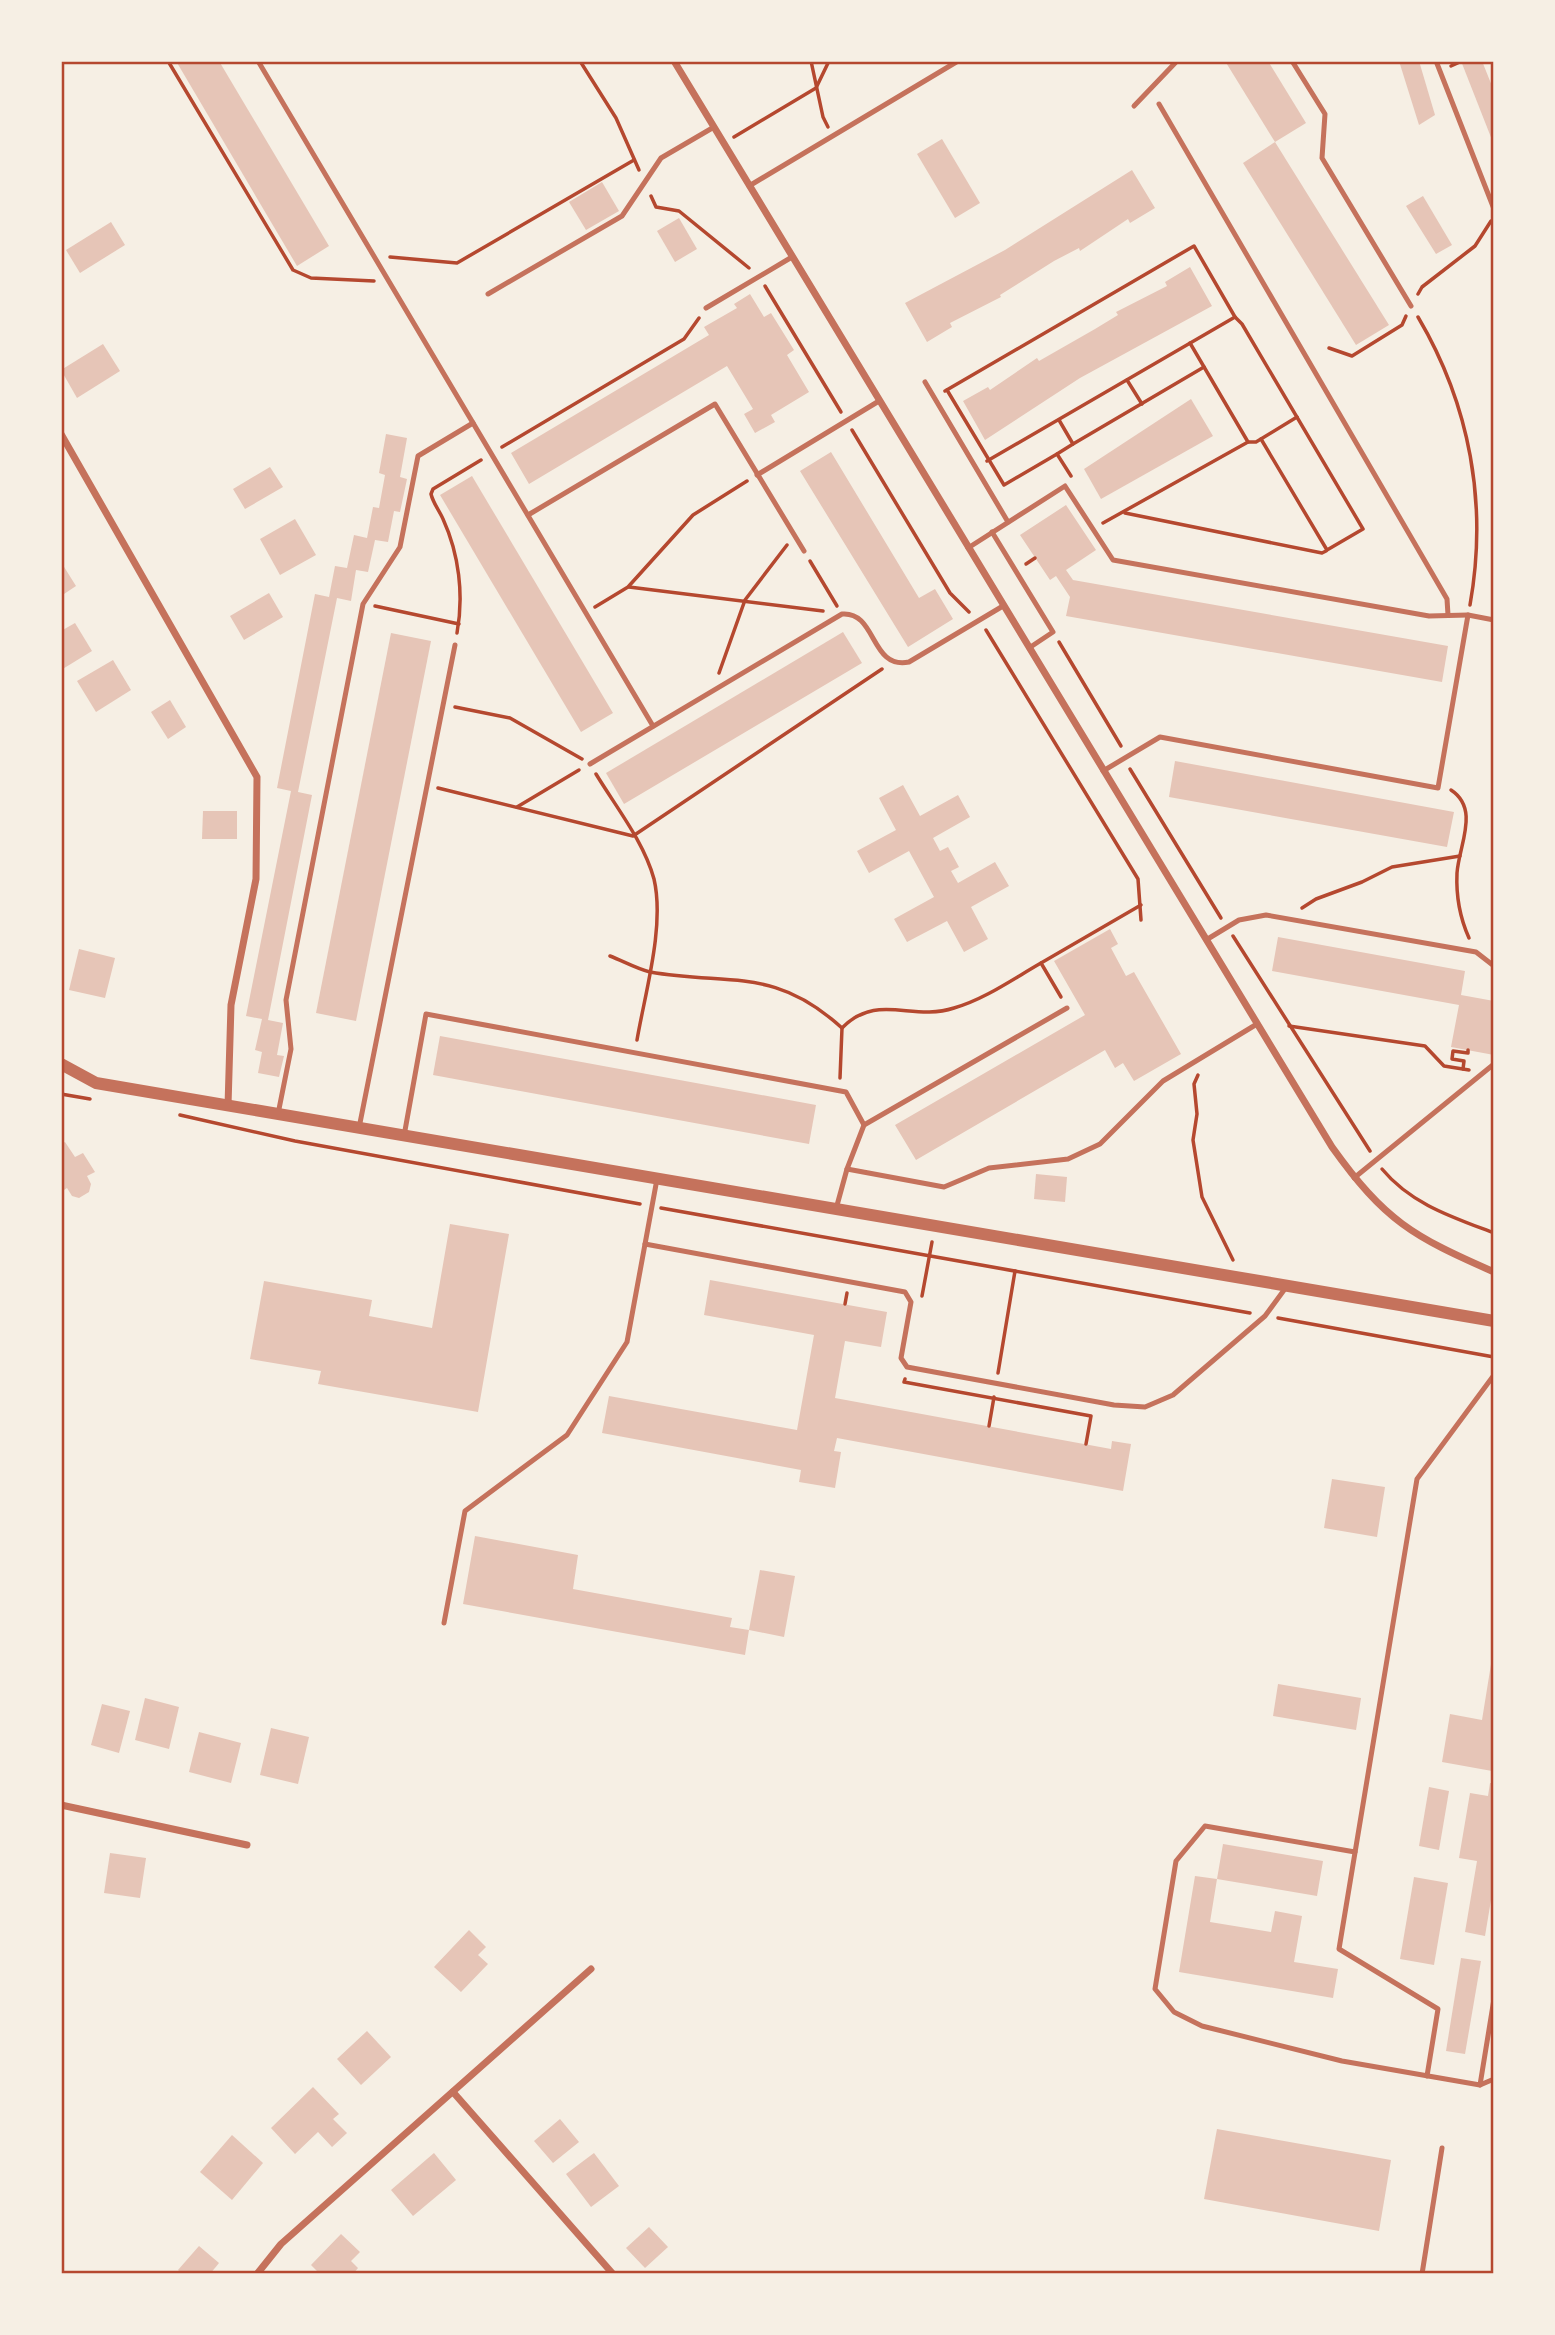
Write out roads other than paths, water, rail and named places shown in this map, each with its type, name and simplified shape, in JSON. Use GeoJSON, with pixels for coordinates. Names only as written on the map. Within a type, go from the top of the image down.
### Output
{"type":"FeatureCollection","features":[{"type":"Feature","properties":{"kind":"street"},"geometry":{"type":"LineString","coordinates":[[674,61],[1257,1024],[1354,1178],[1379,1207],[1417,1236],[1494,1272]]}},
{"type":"Feature","properties":{"kind":"street"},"geometry":{"type":"LineString","coordinates":[[61,435],[257,777],[256,879],[231,1005],[228,1106]]}},
{"type":"Feature","properties":{"kind":"street"},"geometry":{"type":"LineString","coordinates":[[61,1063],[96,1083],[1494,1321]]}},
{"type":"Feature","properties":{"kind":"street"},"geometry":{"type":"LineString","coordinates":[[61,1805],[247,1845]]}},
{"type":"Feature","properties":{"kind":"street"},"geometry":{"type":"LineString","coordinates":[[257,2274],[281,2244],[591,1969]]}},
{"type":"Feature","properties":{"kind":"street"},"geometry":{"type":"LineString","coordinates":[[453,2092],[613,2274]]}},
{"type":"Feature","properties":{"kind":"lane"},"geometry":{"type":"LineString","coordinates":[[258,61],[653,726]]}},
{"type":"Feature","properties":{"kind":"lane"},"geometry":{"type":"LineString","coordinates":[[749,186],[958,61]]}},
{"type":"Feature","properties":{"kind":"lane"},"geometry":{"type":"LineString","coordinates":[[1134,106],[1177,61]]}},
{"type":"Feature","properties":{"kind":"lane"},"geometry":{"type":"LineString","coordinates":[[1292,61],[1325,114],[1322,158],[1411,306]]}},
{"type":"Feature","properties":{"kind":"lane"},"geometry":{"type":"LineString","coordinates":[[1436,61],[1494,209]]}},
{"type":"Feature","properties":{"kind":"lane"},"geometry":{"type":"LineString","coordinates":[[1159,104],[1447,598],[1448,615]]}},
{"type":"Feature","properties":{"kind":"lane"},"geometry":{"type":"LineString","coordinates":[[488,294],[622,216],[661,158],[714,127]]}},
{"type":"Feature","properties":{"kind":"lane"},"geometry":{"type":"LineString","coordinates":[[706,308],[792,257]]}},
{"type":"Feature","properties":{"kind":"lane"},"geometry":{"type":"LineString","coordinates":[[925,382],[1008,522]]}},
{"type":"Feature","properties":{"kind":"lane"},"geometry":{"type":"LineString","coordinates":[[757,475],[879,401]]}},
{"type":"Feature","properties":{"kind":"lane"},"geometry":{"type":"LineString","coordinates":[[528,515],[715,404],[804,551]]}},
{"type":"Feature","properties":{"kind":"lane"},"geometry":{"type":"LineString","coordinates":[[278,1114],[291,1049],[286,1000],[363,604],[400,547],[418,456],[473,423]]}},
{"type":"Feature","properties":{"kind":"lane"},"geometry":{"type":"LineString","coordinates":[[968,548],[1065,486],[1113,560],[1429,616],[1468,615],[1494,620]]}},
{"type":"Feature","properties":{"kind":"lane"},"geometry":{"type":"LineString","coordinates":[[992,532],[1053,632],[1029,648]]}},
{"type":"Feature","properties":{"kind":"lane"},"geometry":{"type":"LineString","coordinates":[[590,764],[842,614],[855,615],[862,620],[884,657],[892,662],[909,662],[1003,606]]}},
{"type":"Feature","properties":{"kind":"lane"},"geometry":{"type":"LineString","coordinates":[[1104,771],[1160,737],[1438,788],[1468,615]]}},
{"type":"Feature","properties":{"kind":"lane"},"geometry":{"type":"LineString","coordinates":[[359,1128],[455,645]]}},
{"type":"Feature","properties":{"kind":"lane"},"geometry":{"type":"LineString","coordinates":[[1206,940],[1253,916],[1289,919],[1476,952],[1494,966]]}},
{"type":"Feature","properties":{"kind":"lane"},"geometry":{"type":"LineString","coordinates":[[836,1209],[847,1169],[864,1125],[1067,1008]]}},
{"type":"Feature","properties":{"kind":"lane"},"geometry":{"type":"LineString","coordinates":[[404,1136],[426,1014],[846,1092],[864,1125]]}},
{"type":"Feature","properties":{"kind":"lane"},"geometry":{"type":"LineString","coordinates":[[847,1169],[944,1187],[989,1168],[1068,1159],[1100,1144],[1163,1082],[1257,1024]]}},
{"type":"Feature","properties":{"kind":"lane"},"geometry":{"type":"LineString","coordinates":[[1354,1178],[1480,1072],[1494,1064]]}},
{"type":"Feature","properties":{"kind":"lane"},"geometry":{"type":"LineString","coordinates":[[444,1623],[465,1511],[567,1435],[627,1342],[657,1179]]}},
{"type":"Feature","properties":{"kind":"lane"},"geometry":{"type":"LineString","coordinates":[[646,1244],[905,1292],[911,1303],[901,1358],[907,1367],[1114,1405],[1145,1407],[1173,1395],[1265,1316],[1287,1286]]}},
{"type":"Feature","properties":{"kind":"lane"},"geometry":{"type":"LineString","coordinates":[[1427,2076],[1438,2009],[1339,1949],[1417,1479],[1494,1375]]}},
{"type":"Feature","properties":{"kind":"lane"},"geometry":{"type":"LineString","coordinates":[[1355,1852],[1205,1826],[1176,1861],[1155,1989],[1174,2012],[1202,2026],[1342,2061],[1480,2084],[1494,2079]]}},
{"type":"Feature","properties":{"kind":"lane"},"geometry":{"type":"LineString","coordinates":[[1480,2084],[1494,2000]]}},
{"type":"Feature","properties":{"kind":"lane"},"geometry":{"type":"LineString","coordinates":[[1422,2274],[1442,2148]]}}]}
